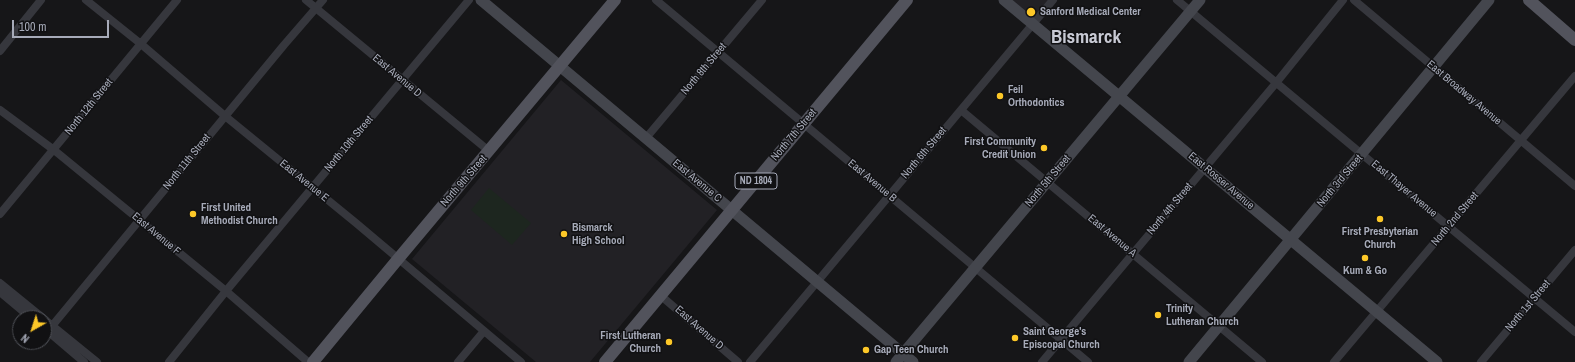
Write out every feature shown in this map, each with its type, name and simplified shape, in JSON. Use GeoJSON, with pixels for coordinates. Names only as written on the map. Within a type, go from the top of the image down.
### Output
{"type":"FeatureCollection","features":[{"type":"Feature","properties":{"kind":"main road","name":"North 9th Street"},"geometry":{"type":"LineString","coordinates":[[313,362],[616,0]]}},
{"type":"Feature","properties":{"kind":"main road","name":"North 7th Street"},"geometry":{"type":"LineString","coordinates":[[605,362],[907,0]]}},
{"type":"Feature","properties":{"kind":"main road"},"geometry":{"type":"LineString","coordinates":[[1528,0],[1575,40]]}},
{"type":"Feature","properties":{"kind":"street"},"geometry":{"type":"LineString","coordinates":[[0,51],[41,0]]}},
{"type":"Feature","properties":{"kind":"street","name":"East Avenue E"},"geometry":{"type":"LineString","coordinates":[[86,0],[141,44],[225,116],[521,362]]}},
{"type":"Feature","properties":{"kind":"street","name":"North 12th Street"},"geometry":{"type":"LineString","coordinates":[[0,214],[177,0]]}},
{"type":"Feature","properties":{"kind":"street","name":"East Avenue D"},"geometry":{"type":"LineString","coordinates":[[306,0],[489,151]]}},
{"type":"Feature","properties":{"kind":"street","name":"North 11th Street"},"geometry":{"type":"LineString","coordinates":[[52,326],[284,45],[323,0]]}},
{"type":"Feature","properties":{"kind":"street","name":"North 10th Street"},"geometry":{"type":"LineString","coordinates":[[169,362],[226,291],[469,0]]}},
{"type":"Feature","properties":{"kind":"street","name":"East Avenue C"},"geometry":{"type":"LineString","coordinates":[[481,0],[817,282],[899,358],[913,362]]}},
{"type":"Feature","properties":{"kind":"street","name":"East Avenue B"},"geometry":{"type":"LineString","coordinates":[[656,0],[1088,362]]}},
{"type":"Feature","properties":{"kind":"street","name":"North 8th Street"},"geometry":{"type":"LineString","coordinates":[[646,138],[762,0]]}},
{"type":"Feature","properties":{"kind":"street","name":"East Rosser Avenue"},"geometry":{"type":"LineString","coordinates":[[1004,0],[1437,362]]}},
{"type":"Feature","properties":{"kind":"street","name":"North 6th Street"},"geometry":{"type":"LineString","coordinates":[[750,362],[1053,0]]}},
{"type":"Feature","properties":{"kind":"street","name":"East Thayer Avenue"},"geometry":{"type":"LineString","coordinates":[[1177,0],[1575,332]]}},
{"type":"Feature","properties":{"kind":"street","name":"North 5th Street"},"geometry":{"type":"LineString","coordinates":[[899,358],[1200,0]]}},
{"type":"Feature","properties":{"kind":"street","name":"North 4th Street"},"geometry":{"type":"LineString","coordinates":[[1042,362],[1206,168],[1343,0]]}},
{"type":"Feature","properties":{"kind":"street","name":"East Broadway Avenue"},"geometry":{"type":"LineString","coordinates":[[1354,0],[1575,186]]}},
{"type":"Feature","properties":{"kind":"street","name":"North 3rd Street"},"geometry":{"type":"LineString","coordinates":[[1189,362],[1363,154],[1489,0]]}},
{"type":"Feature","properties":{"kind":"street","name":"North 2nd Street"},"geometry":{"type":"LineString","coordinates":[[1334,362],[1575,76]]}},
{"type":"Feature","properties":{"kind":"street","name":"East Avenue F"},"geometry":{"type":"LineString","coordinates":[[0,110],[54,150],[226,291],[308,362]]}},
{"type":"Feature","properties":{"kind":"street","name":"East Avenue A"},"geometry":{"type":"LineString","coordinates":[[961,110],[1262,362]]}},
{"type":"Feature","properties":{"kind":"street","name":"North 1st Street"},"geometry":{"type":"LineString","coordinates":[[1481,362],[1575,250]]}},
{"type":"Feature","properties":{"kind":"street"},"geometry":{"type":"LineString","coordinates":[[0,283],[34,310]]}},
{"type":"Feature","properties":{"kind":"street"},"geometry":{"type":"LineString","coordinates":[[0,292],[21,310]]}},
{"type":"Feature","properties":{"kind":"street","name":"East Avenue D"},"geometry":{"type":"LineString","coordinates":[[660,295],[738,362]]}},
{"type":"Feature","properties":{"kind":"street"},"geometry":{"type":"LineString","coordinates":[[52,326],[97,362]]}},
{"type":"Feature","properties":{"kind":"street"},"geometry":{"type":"LineString","coordinates":[[458,362],[484,331]]}},
{"type":"Feature","properties":{"kind":"street"},"geometry":{"type":"LineString","coordinates":[[52,335],[84,362]]}},
{"type":"Feature","properties":{"kind":"shaded area","name":"Sanford Medical Center"},"geometry":{"type":"Polygon","coordinates":[[[1004,0],[1053,0],[1033,24],[1004,0]]]}},
{"type":"Feature","properties":{"kind":"shaded area","name":"Bismarck High School"},"geometry":{"type":"Polygon","coordinates":[[[561,80],[717,210],[590,362],[536,362],[412,259],[561,80]]]}},
{"type":"Feature","properties":{"kind":"shaded area"},"geometry":{"type":"Polygon","coordinates":[[[489,188],[531,223],[512,245],[471,210],[489,188]]]}},
{"type":"Feature","properties":{"kind":"place","name":"Sanford Medical Center"},"geometry":{"type":"Point","coordinates":[1031,12]}},
{"type":"Feature","properties":{"kind":"place","name":"Feil Orthodontics"},"geometry":{"type":"Point","coordinates":[1000,96]}},
{"type":"Feature","properties":{"kind":"place","name":"First Community Credit Union"},"geometry":{"type":"Point","coordinates":[1044,148]}},
{"type":"Feature","properties":{"kind":"place","name":"First United Methodist Church"},"geometry":{"type":"Point","coordinates":[193,214]}},
{"type":"Feature","properties":{"kind":"place","name":"First Presbyterian Church"},"geometry":{"type":"Point","coordinates":[1380,219]}},
{"type":"Feature","properties":{"kind":"place","name":"Bismarck High School"},"geometry":{"type":"Point","coordinates":[564,234]}},
{"type":"Feature","properties":{"kind":"place","name":"Kum & Go"},"geometry":{"type":"Point","coordinates":[1365,258]}},
{"type":"Feature","properties":{"kind":"place","name":"Trinity Lutheran Church"},"geometry":{"type":"Point","coordinates":[1158,315]}},
{"type":"Feature","properties":{"kind":"place","name":"Saint George's Episcopal Church"},"geometry":{"type":"Point","coordinates":[1015,338]}},
{"type":"Feature","properties":{"kind":"place","name":"First Lutheran Church"},"geometry":{"type":"Point","coordinates":[669,342]}},
{"type":"Feature","properties":{"kind":"place","name":"Gap Teen Church"},"geometry":{"type":"Point","coordinates":[866,350]}},
{"type":"Feature","properties":{"kind":"district","name":"Bismarck"},"geometry":{"type":"Point","coordinates":[1086,38]}}]}
